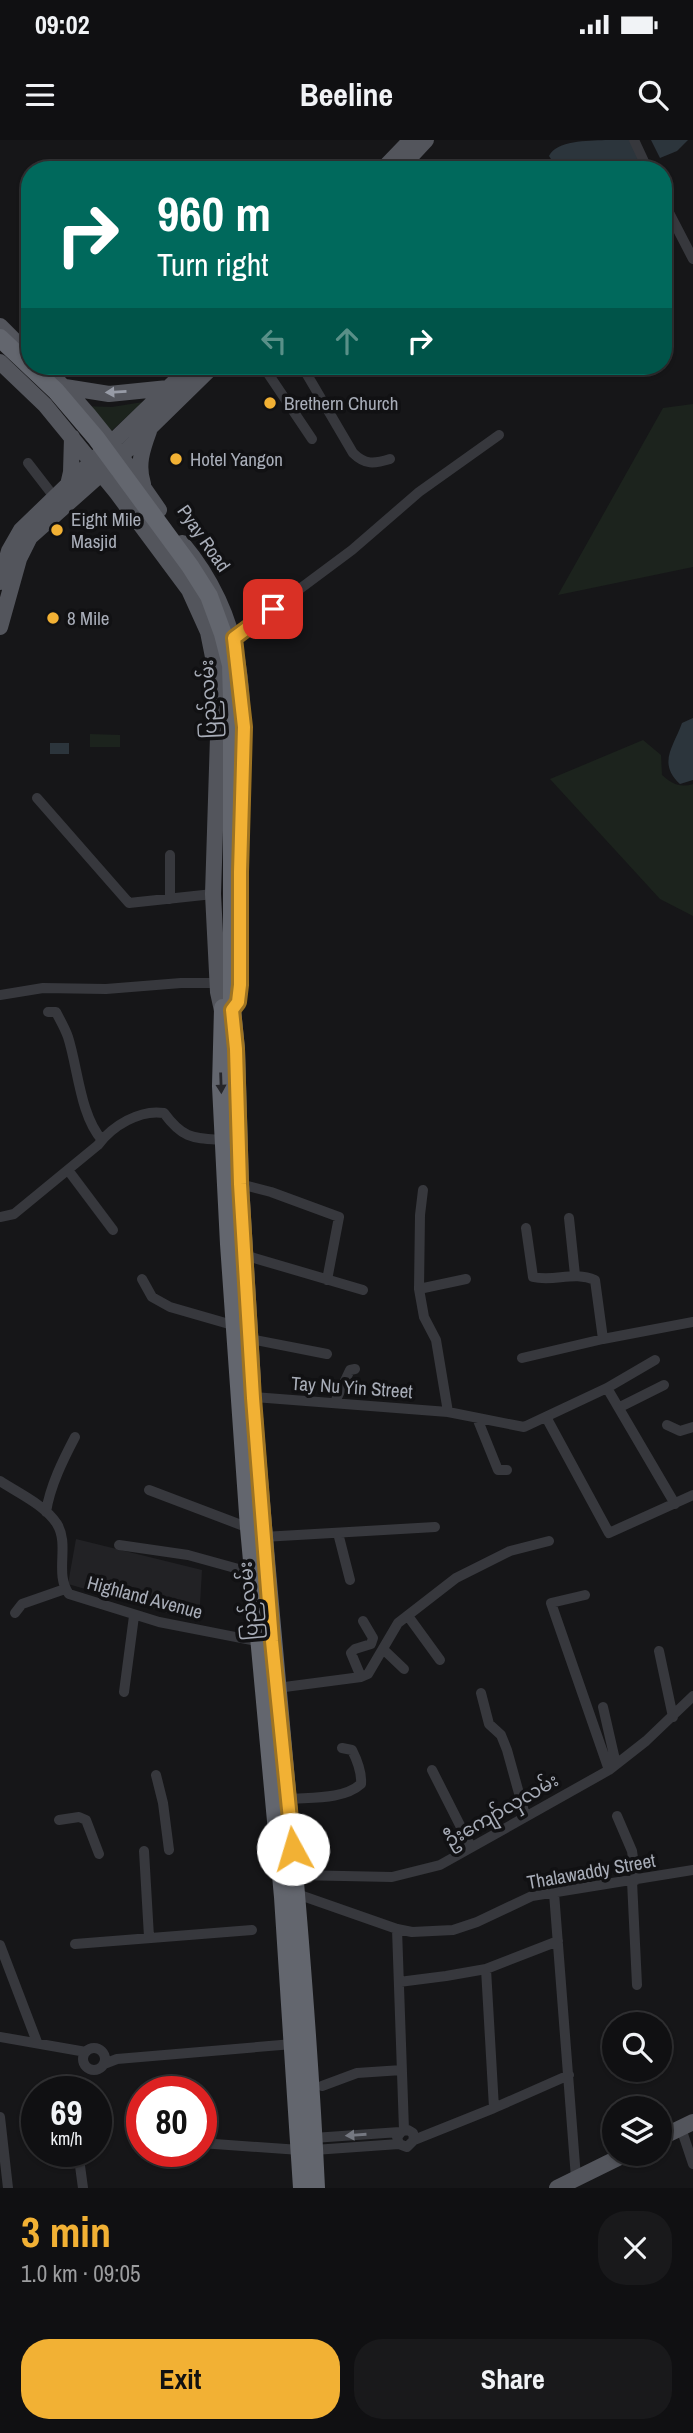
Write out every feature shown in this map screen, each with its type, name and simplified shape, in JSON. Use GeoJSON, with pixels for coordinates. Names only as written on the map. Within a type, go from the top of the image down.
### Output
{"type":"FeatureCollection","features":[{"type":"Feature","properties":{"kind":"highway","name":"ပြည်လမ်း"},"geometry":{"type":"LineString","coordinates":[[0,338],[21,358]]}},
{"type":"Feature","properties":{"kind":"highway","name":"ပြည်လမ်း"},"geometry":{"type":"LineString","coordinates":[[0,354],[21,372]]}},
{"type":"Feature","properties":{"kind":"highway","name":"ပြည်လမ်း"},"geometry":{"type":"LineString","coordinates":[[24,375],[51,398],[90,443],[183,568],[203,600],[217,635],[224,666],[227,1010],[236,1049],[240,1184],[253,1398],[256,1533],[253,1573],[265,1641],[277,1688],[295,1875],[290,1895],[293,2044],[316,2188]]}},
{"type":"Feature","properties":{"kind":"highway","name":"ပြည်လမ်း"},"geometry":{"type":"LineString","coordinates":[[39,375],[96,438],[190,566],[209,596],[223,634],[230,665],[233,700],[227,1010],[220,1049],[223,1140],[236,1326],[290,1895],[309,2146],[302,2188]]}},
{"type":"Feature","properties":{"kind":"main road"},"geometry":{"type":"LineString","coordinates":[[391,161],[411,140]]}},
{"type":"Feature","properties":{"kind":"main road"},"geometry":{"type":"LineString","coordinates":[[406,161],[426,140]]}},
{"type":"Feature","properties":{"kind":"main road"},"geometry":{"type":"LineString","coordinates":[[0,326],[21,346]]}},
{"type":"Feature","properties":{"kind":"main road"},"geometry":{"type":"LineString","coordinates":[[0,362],[45,405],[96,468]]}},
{"type":"Feature","properties":{"kind":"main road"},"geometry":{"type":"LineString","coordinates":[[52,375],[116,449],[145,489]]}},
{"type":"Feature","properties":{"kind":"main road"},"geometry":{"type":"LineString","coordinates":[[0,582],[9,551],[21,530],[116,449],[182,375]]}},
{"type":"Feature","properties":{"kind":"main road"},"geometry":{"type":"LineString","coordinates":[[116,449],[150,428],[204,375]]}},
{"type":"Feature","properties":{"kind":"main road"},"geometry":{"type":"LineString","coordinates":[[65,387],[109,394],[168,388]]}},
{"type":"Feature","properties":{"kind":"main road"},"geometry":{"type":"LineString","coordinates":[[145,489],[139,459],[150,428]]}},
{"type":"Feature","properties":{"kind":"main road"},"geometry":{"type":"LineString","coordinates":[[0,627],[19,559],[30,537],[68,492],[72,438]]}},
{"type":"Feature","properties":{"kind":"main road","name":"ပြည်လမ်း"},"geometry":{"type":"LineString","coordinates":[[96,468],[189,590],[208,632],[219,705],[214,894],[218,983],[227,1010],[238,1002],[240,985],[244,727],[234,638],[225,612]]}},
{"type":"Feature","properties":{"kind":"main road"},"geometry":{"type":"LineString","coordinates":[[68,492],[104,489],[117,493]]}},
{"type":"Feature","properties":{"kind":"main road","name":"Pyay Road"},"geometry":{"type":"LineString","coordinates":[[145,489],[199,563],[225,612]]}},
{"type":"Feature","properties":{"kind":"main road"},"geometry":{"type":"LineString","coordinates":[[208,632],[234,638]]}},
{"type":"Feature","properties":{"kind":"main road"},"geometry":{"type":"LineString","coordinates":[[556,2188],[602,2166]]}},
{"type":"Feature","properties":{"kind":"street"},"geometry":{"type":"LineString","coordinates":[[635,140],[644,161]]}},
{"type":"Feature","properties":{"kind":"street"},"geometry":{"type":"LineString","coordinates":[[672,218],[693,259]]}},
{"type":"Feature","properties":{"kind":"street"},"geometry":{"type":"LineString","coordinates":[[269,375],[312,439]]}},
{"type":"Feature","properties":{"kind":"street"},"geometry":{"type":"LineString","coordinates":[[307,375],[360,461],[369,464],[390,459]]}},
{"type":"Feature","properties":{"kind":"street"},"geometry":{"type":"LineString","coordinates":[[45,405],[65,387]]}},
{"type":"Feature","properties":{"kind":"street"},"geometry":{"type":"LineString","coordinates":[[234,638],[352,550],[419,492],[499,435]]}},
{"type":"Feature","properties":{"kind":"street"},"geometry":{"type":"LineString","coordinates":[[28,463],[68,492]]}},
{"type":"Feature","properties":{"kind":"street"},"geometry":{"type":"LineString","coordinates":[[37,798],[129,903],[214,894]]}},
{"type":"Feature","properties":{"kind":"street"},"geometry":{"type":"LineString","coordinates":[[170,855],[170,899]]}},
{"type":"Feature","properties":{"kind":"street"},"geometry":{"type":"LineString","coordinates":[[0,995],[43,988],[106,989],[218,983]]}},
{"type":"Feature","properties":{"kind":"street"},"geometry":{"type":"LineString","coordinates":[[48,1012],[56,1012],[67,1035],[88,1112],[95,1132],[102,1140]]}},
{"type":"Feature","properties":{"kind":"street"},"geometry":{"type":"LineString","coordinates":[[0,1217],[14,1214],[102,1140],[134,1117],[152,1111],[163,1113],[190,1138],[223,1140]]}},
{"type":"Feature","properties":{"kind":"street"},"geometry":{"type":"LineString","coordinates":[[68,1170],[113,1230]]}},
{"type":"Feature","properties":{"kind":"street"},"geometry":{"type":"LineString","coordinates":[[240,1184],[271,1192],[339,1217],[327,1280]]}},
{"type":"Feature","properties":{"kind":"street"},"geometry":{"type":"LineString","coordinates":[[424,1191],[420,1215],[419,1289],[424,1317],[436,1340],[448,1412]]}},
{"type":"Feature","properties":{"kind":"street"},"geometry":{"type":"LineString","coordinates":[[569,1219],[575,1275]]}},
{"type":"Feature","properties":{"kind":"street"},"geometry":{"type":"LineString","coordinates":[[526,1228],[533,1277],[537,1279],[575,1275],[595,1280],[603,1339]]}},
{"type":"Feature","properties":{"kind":"street"},"geometry":{"type":"LineString","coordinates":[[244,1255],[363,1290]]}},
{"type":"Feature","properties":{"kind":"street"},"geometry":{"type":"LineString","coordinates":[[142,1279],[152,1297],[170,1307],[236,1326]]}},
{"type":"Feature","properties":{"kind":"street"},"geometry":{"type":"LineString","coordinates":[[419,1289],[466,1279]]}},
{"type":"Feature","properties":{"kind":"street"},"geometry":{"type":"LineString","coordinates":[[522,1357],[693,1322]]}},
{"type":"Feature","properties":{"kind":"street"},"geometry":{"type":"LineString","coordinates":[[250,1339],[327,1354]]}},
{"type":"Feature","properties":{"kind":"street","name":"Tay Nu Yin Street"},"geometry":{"type":"LineString","coordinates":[[253,1398],[448,1412],[524,1427],[607,1388],[655,1360]]}},
{"type":"Feature","properties":{"kind":"street"},"geometry":{"type":"LineString","coordinates":[[335,1402],[350,1370],[355,1369]]}},
{"type":"Feature","properties":{"kind":"street"},"geometry":{"type":"LineString","coordinates":[[620,1407],[664,1385]]}},
{"type":"Feature","properties":{"kind":"street"},"geometry":{"type":"LineString","coordinates":[[607,1388],[675,1504]]}},
{"type":"Feature","properties":{"kind":"street"},"geometry":{"type":"LineString","coordinates":[[477,1418],[498,1470],[508,1470]]}},
{"type":"Feature","properties":{"kind":"street"},"geometry":{"type":"LineString","coordinates":[[546,1418],[609,1533],[693,1494]]}},
{"type":"Feature","properties":{"kind":"street"},"geometry":{"type":"LineString","coordinates":[[667,1425],[680,1431],[693,1427]]}},
{"type":"Feature","properties":{"kind":"street"},"geometry":{"type":"LineString","coordinates":[[46,1512],[55,1481],[75,1437]]}},
{"type":"Feature","properties":{"kind":"street","name":"Highland Avenue"},"geometry":{"type":"LineString","coordinates":[[0,1481],[46,1512],[57,1524],[61,1535],[65,1589],[69,1594],[134,1616],[265,1641]]}},
{"type":"Feature","properties":{"kind":"street"},"geometry":{"type":"LineString","coordinates":[[149,1489],[256,1533],[338,1533],[435,1527]]}},
{"type":"Feature","properties":{"kind":"street"},"geometry":{"type":"LineString","coordinates":[[338,1533],[350,1580]]}},
{"type":"Feature","properties":{"kind":"street"},"geometry":{"type":"LineString","coordinates":[[277,1688],[368,1674],[398,1623],[456,1578],[510,1551],[549,1541]]}},
{"type":"Feature","properties":{"kind":"street"},"geometry":{"type":"LineString","coordinates":[[119,1545],[188,1555],[253,1573]]}},
{"type":"Feature","properties":{"kind":"street"},"geometry":{"type":"LineString","coordinates":[[15,1613],[22,1604],[65,1589]]}},
{"type":"Feature","properties":{"kind":"street"},"geometry":{"type":"LineString","coordinates":[[585,1595],[551,1603],[612,1767]]}},
{"type":"Feature","properties":{"kind":"street"},"geometry":{"type":"LineString","coordinates":[[124,1692],[134,1616]]}},
{"type":"Feature","properties":{"kind":"street"},"geometry":{"type":"LineString","coordinates":[[408,1616],[440,1660]]}},
{"type":"Feature","properties":{"kind":"street"},"geometry":{"type":"LineString","coordinates":[[361,1677],[351,1653],[371,1644],[373,1638],[363,1621]]}},
{"type":"Feature","properties":{"kind":"street"},"geometry":{"type":"LineString","coordinates":[[383,1649],[404,1669]]}},
{"type":"Feature","properties":{"kind":"street"},"geometry":{"type":"LineString","coordinates":[[659,1651],[673,1717]]}},
{"type":"Feature","properties":{"kind":"street"},"geometry":{"type":"LineString","coordinates":[[481,1693],[489,1724],[501,1735],[507,1751],[525,1815]]}},
{"type":"Feature","properties":{"kind":"street","name":"ဦးကျော်လှလမ်း"},"geometry":{"type":"LineString","coordinates":[[295,1875],[392,1877],[440,1865],[612,1767],[646,1741],[693,1696]]}},
{"type":"Feature","properties":{"kind":"street"},"geometry":{"type":"LineString","coordinates":[[603,1707],[612,1767]]}},
{"type":"Feature","properties":{"kind":"street"},"geometry":{"type":"LineString","coordinates":[[288,1799],[324,1797],[352,1790],[360,1784],[361,1775],[356,1758],[352,1750],[342,1748]]}},
{"type":"Feature","properties":{"kind":"street"},"geometry":{"type":"LineString","coordinates":[[432,1770],[471,1847]]}},
{"type":"Feature","properties":{"kind":"street"},"geometry":{"type":"LineString","coordinates":[[156,1775],[163,1803],[169,1850]]}},
{"type":"Feature","properties":{"kind":"street"},"geometry":{"type":"LineString","coordinates":[[617,1816],[632,1851],[637,1985]]}},
{"type":"Feature","properties":{"kind":"street"},"geometry":{"type":"LineString","coordinates":[[59,1820],[79,1817],[86,1820],[99,1854]]}},
{"type":"Feature","properties":{"kind":"street"},"geometry":{"type":"LineString","coordinates":[[144,1851],[149,1937]]}},
{"type":"Feature","properties":{"kind":"street","name":"Thalawaddy Street"},"geometry":{"type":"LineString","coordinates":[[290,1895],[397,1929],[412,1932],[453,1930],[477,1922],[532,1896],[693,1870]]}},
{"type":"Feature","properties":{"kind":"street"},"geometry":{"type":"LineString","coordinates":[[554,1893],[576,2178]]}},
{"type":"Feature","properties":{"kind":"street"},"geometry":{"type":"LineString","coordinates":[[397,1929],[402,2070],[402,2131],[397,2139],[400,2144]]}},
{"type":"Feature","properties":{"kind":"street"},"geometry":{"type":"LineString","coordinates":[[75,1944],[252,1930]]}},
{"type":"Feature","properties":{"kind":"street"},"geometry":{"type":"LineString","coordinates":[[399,1982],[486,1969],[558,1941]]}},
{"type":"Feature","properties":{"kind":"street"},"geometry":{"type":"LineString","coordinates":[[0,1945],[37,2042]]}},
{"type":"Feature","properties":{"kind":"street"},"geometry":{"type":"LineString","coordinates":[[486,1969],[494,2109]]}},
{"type":"Feature","properties":{"kind":"street"},"geometry":{"type":"LineString","coordinates":[[0,2037],[86,2052],[95,2048],[102,2051],[104,2064]]}},
{"type":"Feature","properties":{"kind":"street"},"geometry":{"type":"LineString","coordinates":[[86,2052],[84,2059],[89,2067],[95,2069],[117,2059],[293,2044]]}},
{"type":"Feature","properties":{"kind":"street"},"geometry":{"type":"LineString","coordinates":[[322,2086],[357,2073],[402,2070]]}},
{"type":"Feature","properties":{"kind":"street"},"geometry":{"type":"LineString","coordinates":[[217,2143],[309,2146],[400,2144],[407,2147],[414,2140],[494,2109],[569,2075]]}},
{"type":"Feature","properties":{"kind":"street"},"geometry":{"type":"LineString","coordinates":[[0,2117],[8,2188]]}},
{"type":"Feature","properties":{"kind":"street"},"geometry":{"type":"LineString","coordinates":[[687,2125],[693,2164]]}},
{"type":"Feature","properties":{"kind":"street"},"geometry":{"type":"LineString","coordinates":[[309,2146],[402,2131],[413,2133],[414,2140]]}},
{"type":"Feature","properties":{"kind":"street"},"geometry":{"type":"LineString","coordinates":[[80,2167],[83,2188]]}},
{"type":"Feature","properties":{"kind":"shaded area"},"geometry":{"type":"Polygon","coordinates":[[[636,140],[644,161],[552,161],[549,156],[565,144],[636,140]]]}},
{"type":"Feature","properties":{"kind":"shaded area"},"geometry":{"type":"Polygon","coordinates":[[[651,140],[688,140],[677,151],[660,158],[651,140]]]}},
{"type":"Feature","properties":{"kind":"shaded area"},"geometry":{"type":"Polygon","coordinates":[[[143,402],[108,434],[82,406],[112,407],[143,402]]]}},
{"type":"Feature","properties":{"kind":"shaded area"},"geometry":{"type":"Polygon","coordinates":[[[693,404],[693,567],[558,595],[663,408],[693,404]]]}},
{"type":"Feature","properties":{"kind":"shaded area"},"geometry":{"type":"Polygon","coordinates":[[[693,718],[693,780],[680,784],[669,769],[669,754],[682,723],[693,718]]]}},
{"type":"Feature","properties":{"kind":"shaded area"},"geometry":{"type":"Polygon","coordinates":[[[90,734],[120,735],[120,747],[90,747],[90,734]]]}},
{"type":"Feature","properties":{"kind":"shaded area"},"geometry":{"type":"Polygon","coordinates":[[[643,740],[661,755],[662,775],[676,784],[693,784],[693,916],[660,899],[550,779],[643,740]]]}},
{"type":"Feature","properties":{"kind":"shaded area"},"geometry":{"type":"Polygon","coordinates":[[[50,743],[69,743],[69,754],[50,754],[50,743]]]}},
{"type":"Feature","properties":{"kind":"shaded area"},"geometry":{"type":"Polygon","coordinates":[[[76,1539],[202,1570],[199,1622],[68,1584],[76,1539]]]}},
{"type":"Feature","properties":{"kind":"place","name":"Brethern Church"},"geometry":{"type":"Point","coordinates":[270,403]}},
{"type":"Feature","properties":{"kind":"place","name":"Hotel Yangon"},"geometry":{"type":"Point","coordinates":[176,459]}},
{"type":"Feature","properties":{"kind":"place","name":"Eight Mile Masjid"},"geometry":{"type":"Point","coordinates":[57,530]}},
{"type":"Feature","properties":{"kind":"place","name":"8 Mile"},"geometry":{"type":"Point","coordinates":[53,618]}},
{"type":"Feature","properties":{"kind":"route"},"geometry":{"type":"LineString","coordinates":[[273,609],[234,638],[244,727],[240,985],[238,1002],[232,1010],[253,1398],[272,1641],[293,1849]]}}]}
